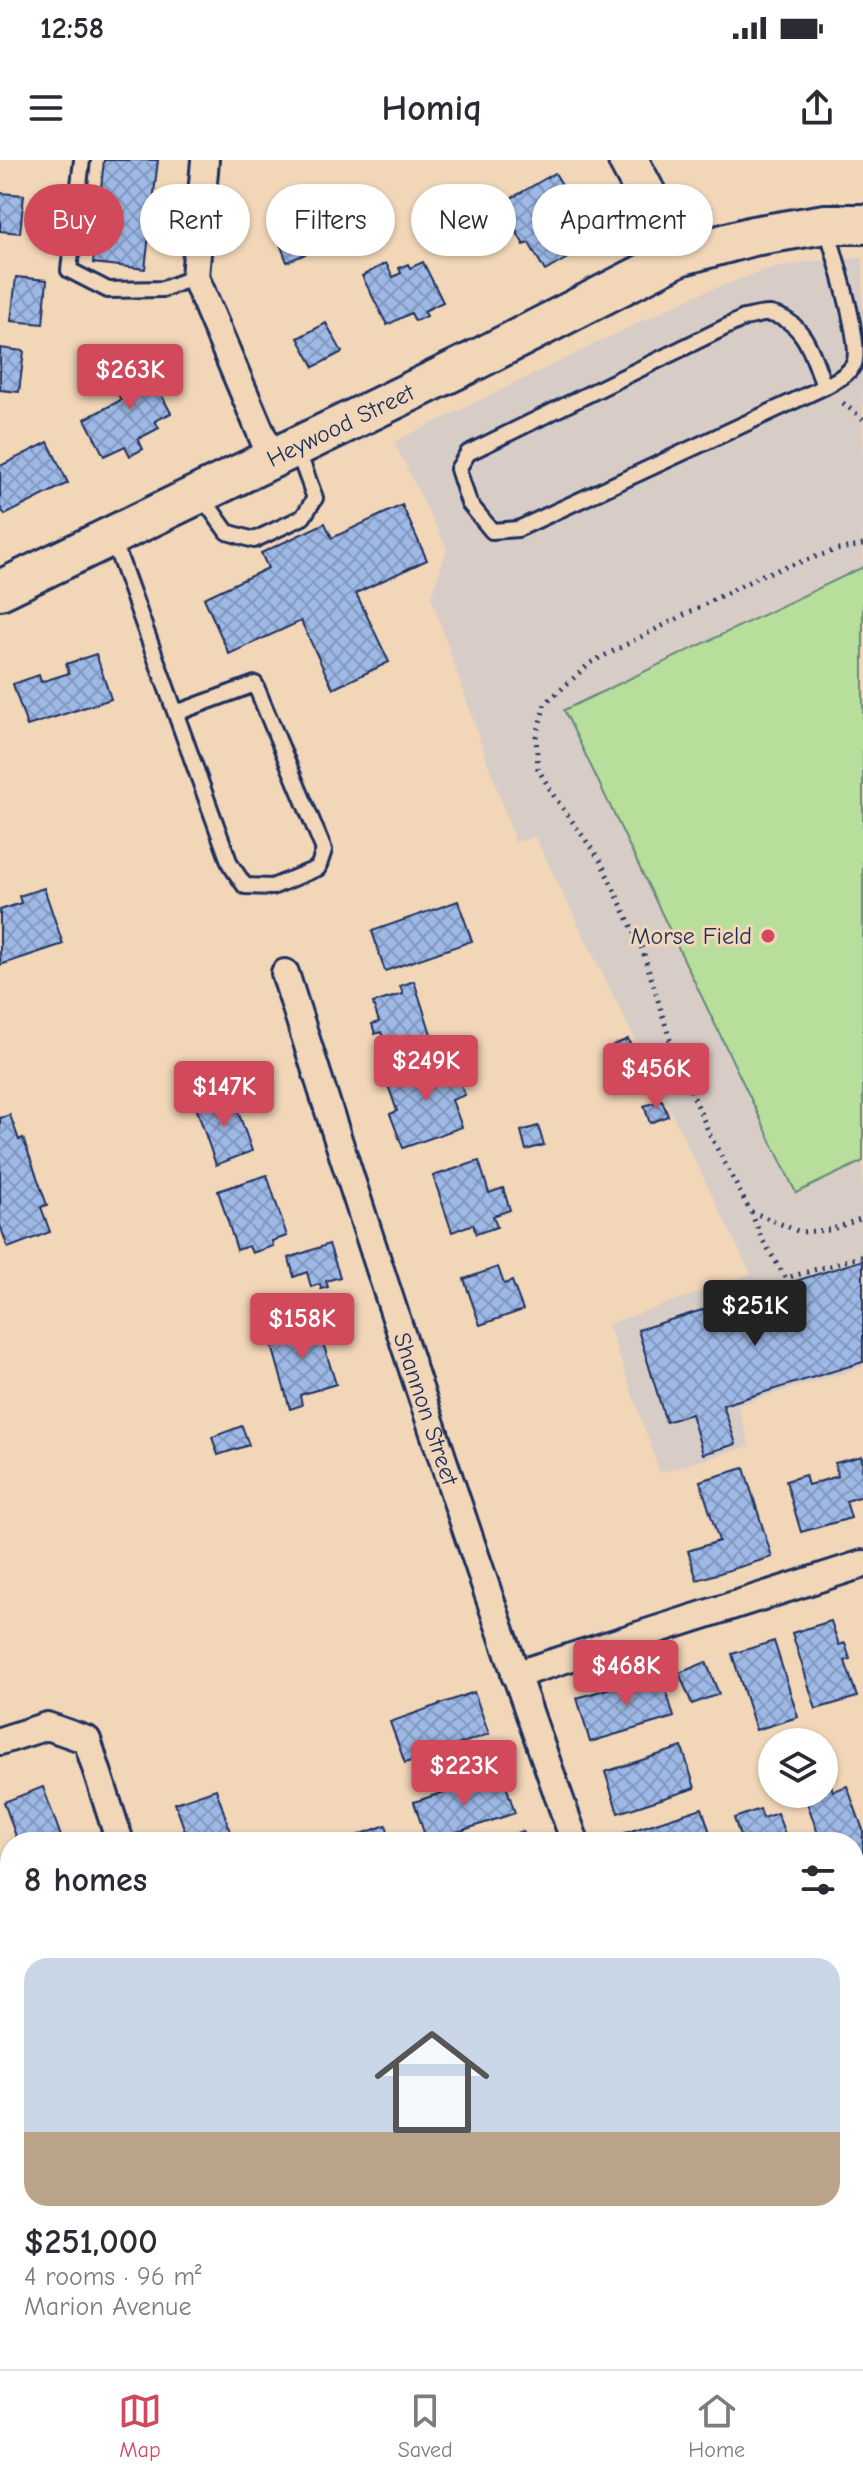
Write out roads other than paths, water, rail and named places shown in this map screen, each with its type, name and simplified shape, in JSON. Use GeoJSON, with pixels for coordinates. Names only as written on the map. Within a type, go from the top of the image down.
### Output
{"type":"FeatureCollection","features":[{"type":"Feature","properties":{"kind":"street"},"geometry":{"type":"LineString","coordinates":[[205,160],[195,277],[284,453]]}},
{"type":"Feature","properties":{"kind":"street"},"geometry":{"type":"LineString","coordinates":[[628,160],[641,184]]}},
{"type":"Feature","properties":{"kind":"street","name":"Heywood Street"},"geometry":{"type":"LineString","coordinates":[[713,247],[753,236],[825,224],[863,224]]}},
{"type":"Feature","properties":{"kind":"street","name":"Heywood Street"},"geometry":{"type":"LineString","coordinates":[[0,590],[284,453],[679,256]]}},
{"type":"Feature","properties":{"kind":"street","name":"Shannon Street"},"geometry":{"type":"LineString","coordinates":[[285,973],[366,1230],[515,1675],[571,1832]]}},
{"type":"Feature","properties":{"kind":"street"},"geometry":{"type":"LineString","coordinates":[[515,1675],[863,1564]]}},
{"type":"Feature","properties":{"kind":"street"},"geometry":{"type":"LineString","coordinates":[[0,1741],[47,1726],[87,1740],[117,1832]]}},
{"type":"Feature","properties":{"kind":"lane"},"geometry":{"type":"LineString","coordinates":[[82,160],[69,270],[108,290],[163,289],[195,277]]}},
{"type":"Feature","properties":{"kind":"lane"},"geometry":{"type":"LineString","coordinates":[[824,387],[806,339],[789,322],[769,314],[744,318],[468,453],[458,469],[469,503],[492,531],[518,529],[824,387],[844,376],[855,363],[857,341],[825,224]]}},
{"type":"Feature","properties":{"kind":"lane"},"geometry":{"type":"LineString","coordinates":[[200,494],[227,532],[254,540],[303,517],[315,498],[284,453]]}},
{"type":"Feature","properties":{"kind":"lane"},"geometry":{"type":"LineString","coordinates":[[112,536],[230,864],[245,886],[272,887],[318,868],[324,850],[255,684],[176,713]]}},
{"type":"Feature","properties":{"kind":"place","name":"Morse Field"},"geometry":{"type":"Point","coordinates":[768,936]}}]}
